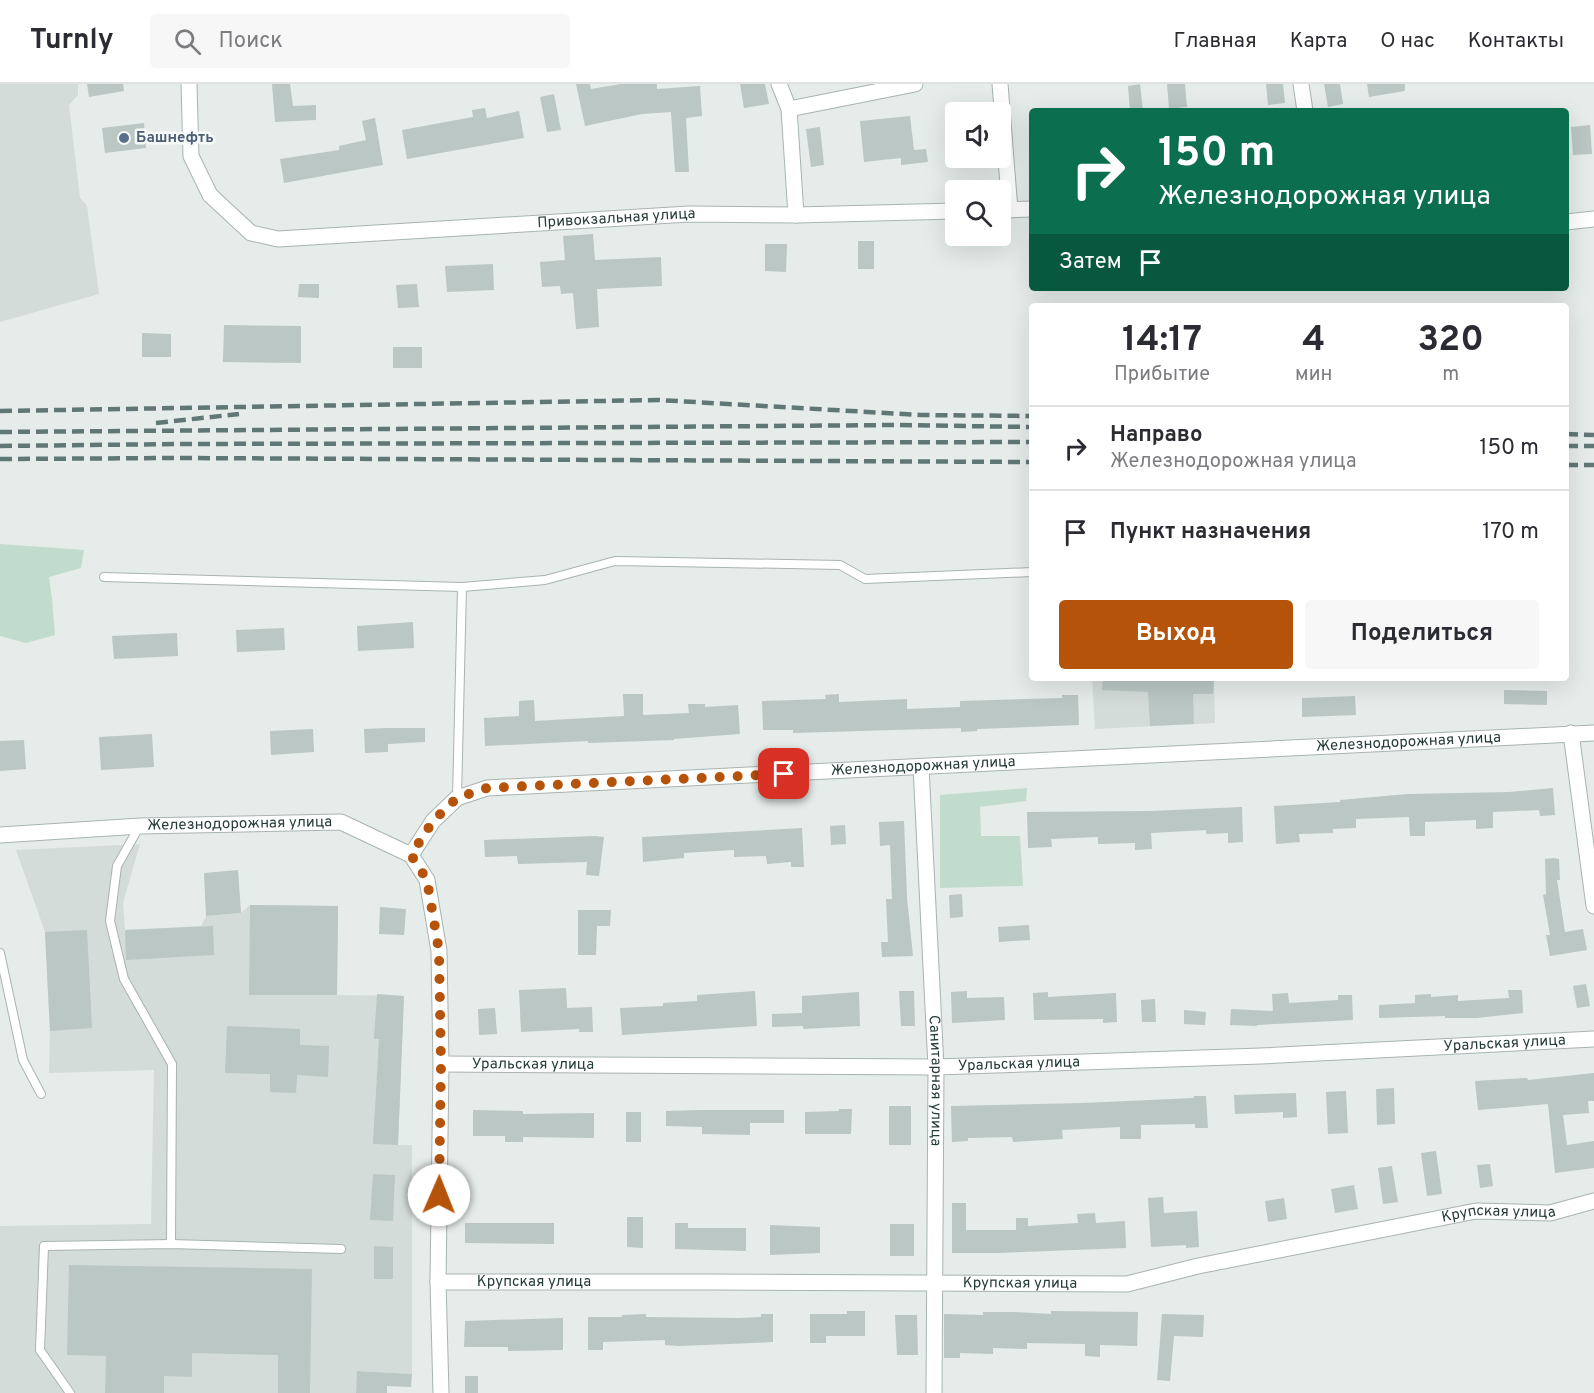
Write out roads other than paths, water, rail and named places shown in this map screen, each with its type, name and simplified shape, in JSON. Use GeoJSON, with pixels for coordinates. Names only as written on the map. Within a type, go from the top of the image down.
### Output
{"type":"FeatureCollection","features":[{"type":"Feature","properties":{"kind":"street","name":"Привокзальная улица"},"geometry":{"type":"LineString","coordinates":[[189,84],[190,156],[210,195],[251,233],[278,239],[689,214],[796,215],[945,211]]}},
{"type":"Feature","properties":{"kind":"street"},"geometry":{"type":"LineString","coordinates":[[779,84],[789,109],[796,215]]}},
{"type":"Feature","properties":{"kind":"street"},"geometry":{"type":"LineString","coordinates":[[789,109],[915,84]]}},
{"type":"Feature","properties":{"kind":"street"},"geometry":{"type":"LineString","coordinates":[[1000,84],[1004,180]]}},
{"type":"Feature","properties":{"kind":"street"},"geometry":{"type":"LineString","coordinates":[[1301,84],[1305,108]]}},
{"type":"Feature","properties":{"kind":"street"},"geometry":{"type":"LineString","coordinates":[[1011,210],[1029,209]]}},
{"type":"Feature","properties":{"kind":"street"},"geometry":{"type":"LineString","coordinates":[[1569,222],[1594,219]]}},
{"type":"Feature","properties":{"kind":"street"},"geometry":{"type":"LineString","coordinates":[[1571,733],[1594,906]]}},
{"type":"Feature","properties":{"kind":"street","name":"Железнодорожная улица"},"geometry":{"type":"LineString","coordinates":[[0,835],[140,826],[341,822],[411,855],[433,821],[457,798],[487,788],[1594,733]]}},
{"type":"Feature","properties":{"kind":"street","name":"Санитарная улица"},"geometry":{"type":"LineString","coordinates":[[921,767],[936,1067],[934,1393]]}},
{"type":"Feature","properties":{"kind":"street"},"geometry":{"type":"LineString","coordinates":[[411,855],[427,880],[439,951],[441,1064],[438,1282],[441,1393]]}},
{"type":"Feature","properties":{"kind":"street","name":"Уральская улица"},"geometry":{"type":"LineString","coordinates":[[441,1064],[936,1067],[1260,1056],[1594,1039]]}},
{"type":"Feature","properties":{"kind":"street","name":"Крупская улица"},"geometry":{"type":"LineString","coordinates":[[438,1282],[1127,1284],[1198,1266],[1476,1211],[1550,1213],[1594,1202]]}},
{"type":"Feature","properties":{"kind":"lane"},"geometry":{"type":"LineString","coordinates":[[104,577],[462,587],[545,580],[615,561],[840,565],[865,579],[1029,572]]}},
{"type":"Feature","properties":{"kind":"lane"},"geometry":{"type":"LineString","coordinates":[[457,798],[462,587]]}},
{"type":"Feature","properties":{"kind":"lane"},"geometry":{"type":"LineString","coordinates":[[140,826],[117,866],[110,921],[124,979],[172,1064],[171,1244]]}},
{"type":"Feature","properties":{"kind":"lane"},"geometry":{"type":"LineString","coordinates":[[0,953],[24,1060],[41,1094]]}},
{"type":"Feature","properties":{"kind":"lane"},"geometry":{"type":"LineString","coordinates":[[70,1393],[40,1350],[44,1246],[171,1244],[341,1249]]}},
{"type":"Feature","properties":{"kind":"railway"},"geometry":{"type":"LineString","coordinates":[[0,411],[659,400],[921,415],[1029,416]]}},
{"type":"Feature","properties":{"kind":"railway"},"geometry":{"type":"LineString","coordinates":[[156,423],[239,414]]}},
{"type":"Feature","properties":{"kind":"railway"},"geometry":{"type":"LineString","coordinates":[[0,432],[894,425],[1029,427]]}},
{"type":"Feature","properties":{"kind":"railway"},"geometry":{"type":"LineString","coordinates":[[1569,434],[1594,435]]}},
{"type":"Feature","properties":{"kind":"railway"},"geometry":{"type":"LineString","coordinates":[[0,446],[1029,442]]}},
{"type":"Feature","properties":{"kind":"railway"},"geometry":{"type":"LineString","coordinates":[[1569,446],[1594,446]]}},
{"type":"Feature","properties":{"kind":"railway"},"geometry":{"type":"LineString","coordinates":[[0,459],[1029,462]]}},
{"type":"Feature","properties":{"kind":"railway"},"geometry":{"type":"LineString","coordinates":[[1569,465],[1594,465]]}},
{"type":"Feature","properties":{"kind":"place","name":"Башнефть"},"geometry":{"type":"Point","coordinates":[124,138]}}]}
